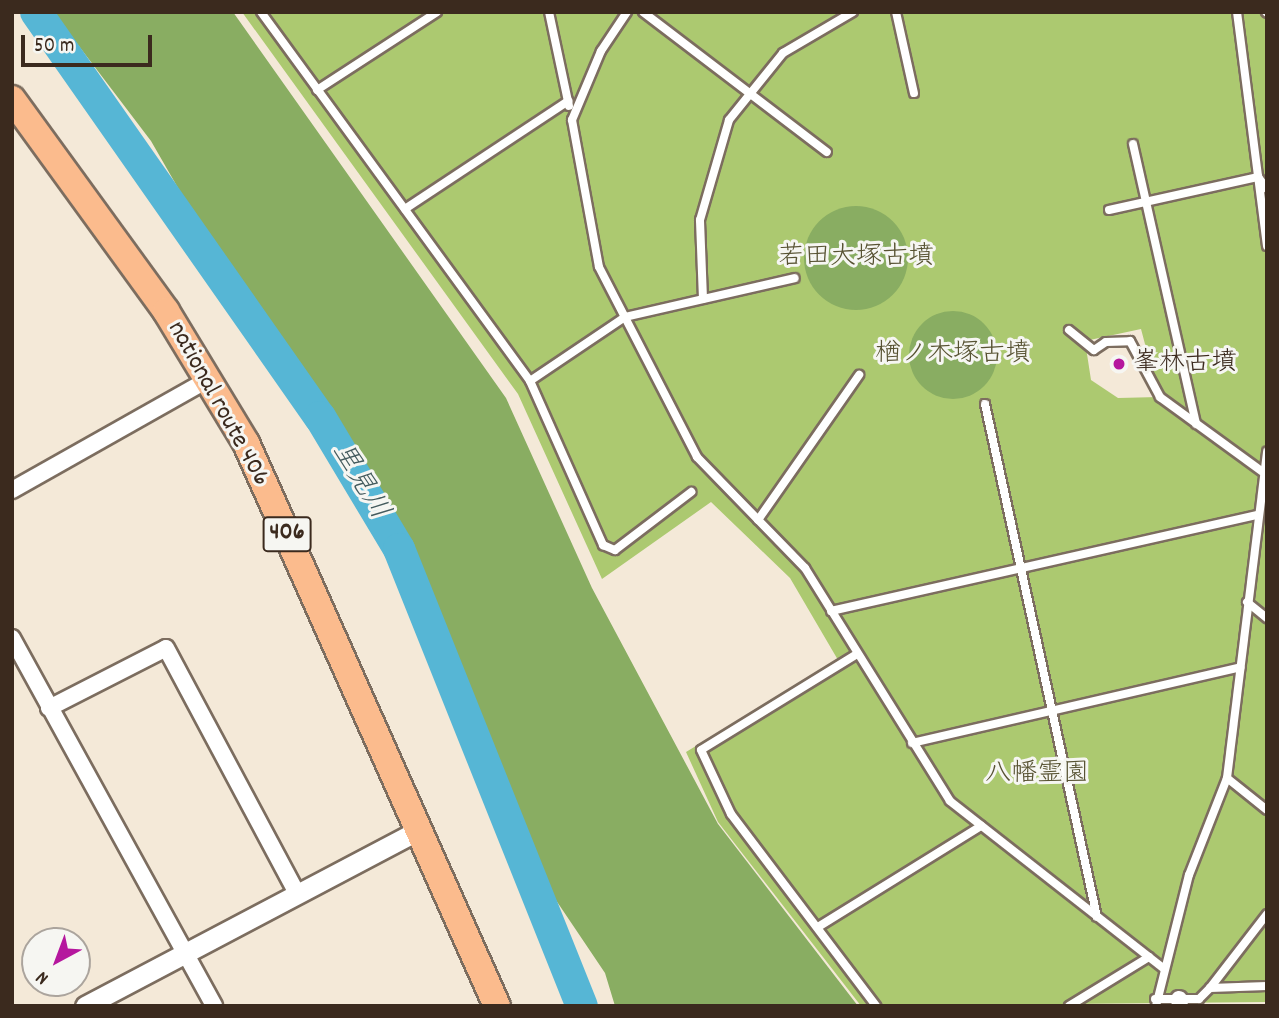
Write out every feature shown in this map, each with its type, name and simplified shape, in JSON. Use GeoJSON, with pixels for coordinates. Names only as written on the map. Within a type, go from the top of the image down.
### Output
{"type":"FeatureCollection","features":[{"type":"Feature","properties":{"kind":"highway","name":"national route 406"},"geometry":{"type":"LineString","coordinates":[[12,99],[209,379],[246,443],[497,1006]]}},
{"type":"Feature","properties":{"kind":"street"},"geometry":{"type":"LineString","coordinates":[[12,490],[209,379]]}},
{"type":"Feature","properties":{"kind":"street"},"geometry":{"type":"LineString","coordinates":[[12,638],[214,1006]]}},
{"type":"Feature","properties":{"kind":"street"},"geometry":{"type":"LineString","coordinates":[[49,708],[166,648],[298,893]]}},
{"type":"Feature","properties":{"kind":"street"},"geometry":{"type":"LineString","coordinates":[[85,1006],[417,831]]}},
{"type":"Feature","properties":{"kind":"lane"},"geometry":{"type":"LineString","coordinates":[[261,12],[530,381],[607,549],[615,550],[691,492]]}},
{"type":"Feature","properties":{"kind":"lane"},"geometry":{"type":"LineString","coordinates":[[317,90],[437,12]]}},
{"type":"Feature","properties":{"kind":"lane"},"geometry":{"type":"LineString","coordinates":[[549,12],[599,267],[697,457],[805,568],[950,801],[1163,968]]}},
{"type":"Feature","properties":{"kind":"lane"},"geometry":{"type":"LineString","coordinates":[[572,120],[601,51],[627,12]]}},
{"type":"Feature","properties":{"kind":"lane"},"geometry":{"type":"LineString","coordinates":[[643,12],[827,152]]}},
{"type":"Feature","properties":{"kind":"lane"},"geometry":{"type":"LineString","coordinates":[[703,299],[697,260],[703,200],[719,146],[747,91],[783,53],[853,12]]}},
{"type":"Feature","properties":{"kind":"lane"},"geometry":{"type":"LineString","coordinates":[[896,12],[914,93]]}},
{"type":"Feature","properties":{"kind":"lane"},"geometry":{"type":"LineString","coordinates":[[1237,12],[1267,246]]}},
{"type":"Feature","properties":{"kind":"lane"},"geometry":{"type":"LineString","coordinates":[[405,209],[568,101]]}},
{"type":"Feature","properties":{"kind":"lane"},"geometry":{"type":"LineString","coordinates":[[1133,145],[1196,424]]}},
{"type":"Feature","properties":{"kind":"lane"},"geometry":{"type":"LineString","coordinates":[[1258,177],[1267,189]]}},
{"type":"Feature","properties":{"kind":"lane"},"geometry":{"type":"LineString","coordinates":[[1108,210],[1258,177]]}},
{"type":"Feature","properties":{"kind":"lane"},"geometry":{"type":"LineString","coordinates":[[530,381],[625,317],[795,278]]}},
{"type":"Feature","properties":{"kind":"lane"},"geometry":{"type":"LineString","coordinates":[[1069,330],[1094,350],[1106,342],[1130,341],[1160,397],[1263,472]]}},
{"type":"Feature","properties":{"kind":"lane"},"geometry":{"type":"LineString","coordinates":[[758,520],[859,375]]}},
{"type":"Feature","properties":{"kind":"lane"},"geometry":{"type":"LineString","coordinates":[[985,404],[1097,917]]}},
{"type":"Feature","properties":{"kind":"lane"},"geometry":{"type":"LineString","coordinates":[[1267,451],[1256,515],[1227,778],[1163,968],[1156,1003],[1179,1003],[1199,999],[1267,914]]}},
{"type":"Feature","properties":{"kind":"lane"},"geometry":{"type":"LineString","coordinates":[[831,611],[1256,515]]}},
{"type":"Feature","properties":{"kind":"lane"},"geometry":{"type":"LineString","coordinates":[[1247,602],[1267,618]]}},
{"type":"Feature","properties":{"kind":"lane"},"geometry":{"type":"LineString","coordinates":[[857,654],[701,750],[731,814],[876,1006]]}},
{"type":"Feature","properties":{"kind":"lane"},"geometry":{"type":"LineString","coordinates":[[912,743],[1240,667]]}},
{"type":"Feature","properties":{"kind":"lane"},"geometry":{"type":"LineString","coordinates":[[1227,778],[1267,810]]}},
{"type":"Feature","properties":{"kind":"lane"},"geometry":{"type":"LineString","coordinates":[[818,927],[981,826]]}},
{"type":"Feature","properties":{"kind":"lane"},"geometry":{"type":"LineString","coordinates":[[1069,1006],[1149,957]]}},
{"type":"Feature","properties":{"kind":"lane"},"geometry":{"type":"LineString","coordinates":[[1210,988],[1267,986]]}},
{"type":"Feature","properties":{"kind":"green space"},"geometry":{"type":"Polygon","coordinates":[[[53,12],[233,12],[506,398],[592,588],[718,824],[858,1006],[615,1006],[605,973],[537,872],[489,733],[408,555],[312,394],[258,327],[151,141],[53,12]]]}},
{"type":"Feature","properties":{"kind":"green space","name":"八幡霊園"},"geometry":{"type":"Polygon","coordinates":[[[242,12],[1267,12],[1267,1002],[861,1006],[718,822],[686,752],[838,660],[790,578],[711,502],[602,579],[518,394],[242,12]],[[1141,329],[1085,341],[1091,380],[1118,398],[1159,397],[1141,329]]]}},
{"type":"Feature","properties":{"kind":"green space","name":"若田大塚古墳"},"geometry":{"type":"Polygon","coordinates":[[[856,206],[876,210],[899,229],[904,238],[908,258],[904,278],[885,301],[876,306],[856,310],[836,306],[813,287],[808,278],[804,258],[808,238],[827,215],[836,210],[856,206]]]}},
{"type":"Feature","properties":{"kind":"green space","name":"楢ノ木塚古墳"},"geometry":{"type":"Polygon","coordinates":[[[953,311],[970,314],[984,324],[994,338],[997,355],[994,372],[984,386],[970,396],[953,399],[936,396],[922,386],[912,372],[909,355],[912,338],[922,324],[936,314],[953,311]]]}},
{"type":"Feature","properties":{"kind":"waterway","name":"里見川"},"geometry":{"type":"LineString","coordinates":[[36,12],[320,417],[399,549],[582,1006]]}},
{"type":"Feature","properties":{"kind":"place","name":"峯林古墳"},"geometry":{"type":"Point","coordinates":[1119,364]}}]}
